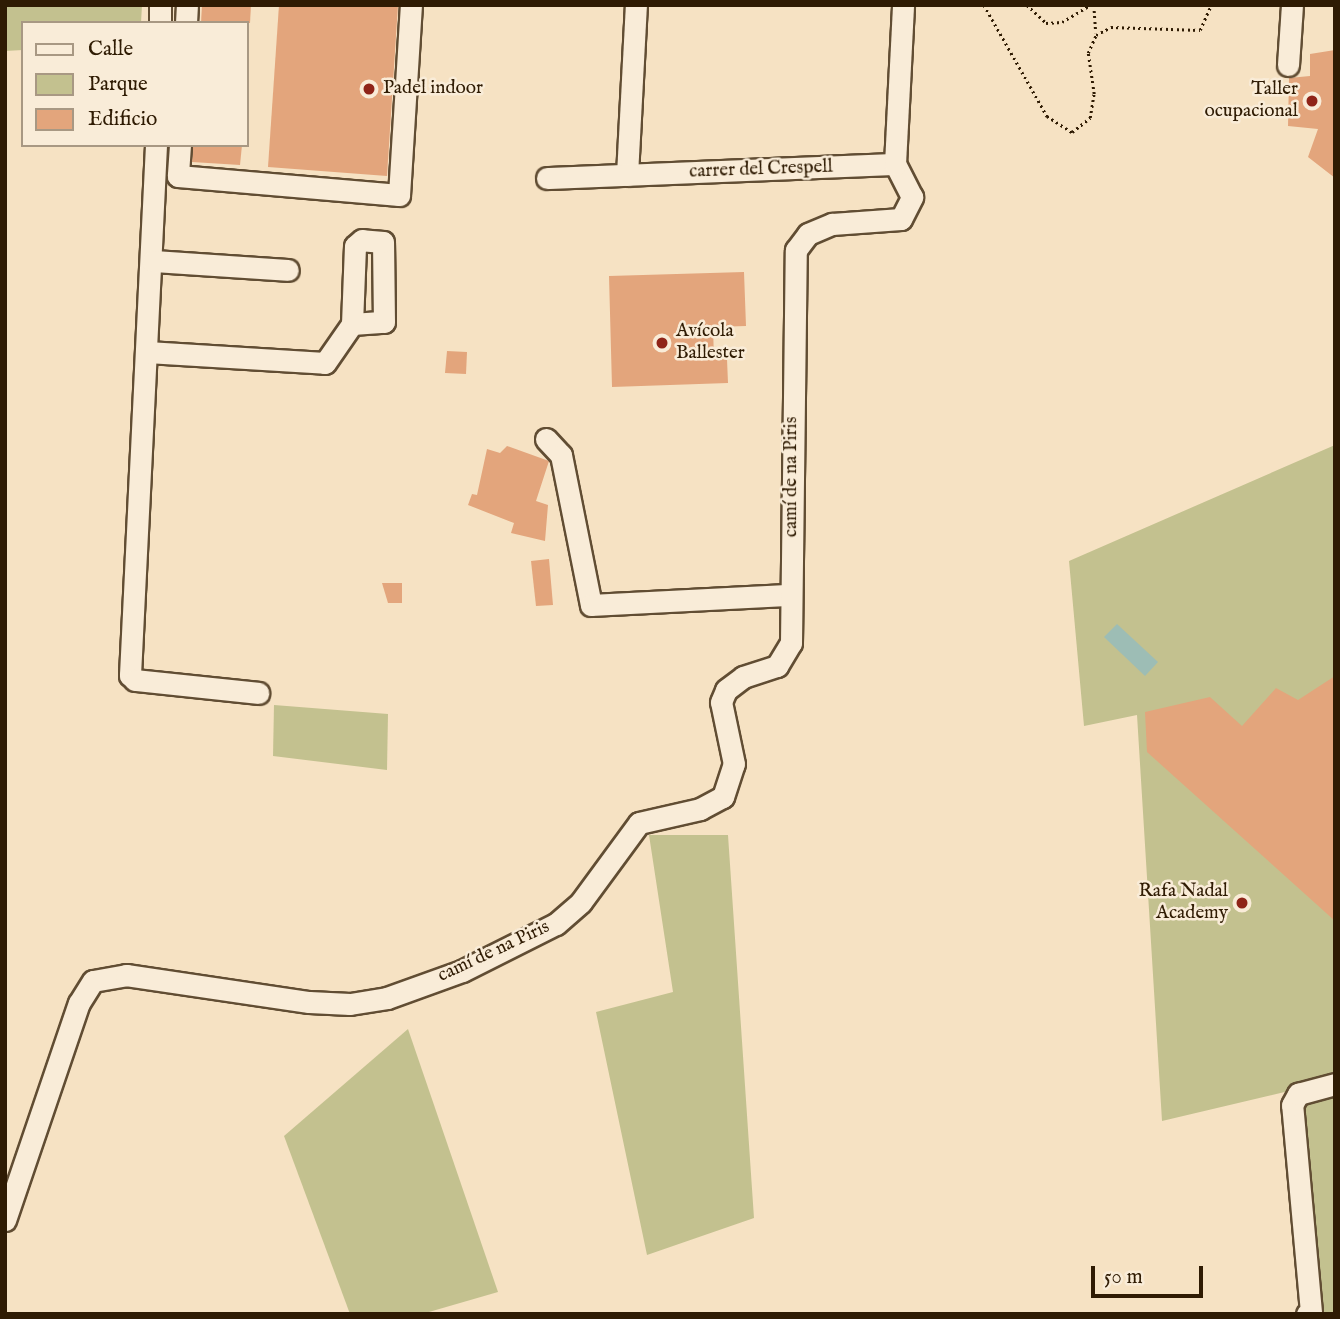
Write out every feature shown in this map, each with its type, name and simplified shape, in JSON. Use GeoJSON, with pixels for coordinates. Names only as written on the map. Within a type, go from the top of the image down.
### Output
{"type":"FeatureCollection","features":[{"type":"Feature","properties":{"kind":"street"},"geometry":{"type":"LineString","coordinates":[[180,147],[178,176],[399,195],[411,5]]}},
{"type":"Feature","properties":{"kind":"street"},"geometry":{"type":"LineString","coordinates":[[627,176],[636,5]]}},
{"type":"Feature","properties":{"kind":"street"},"geometry":{"type":"LineString","coordinates":[[895,164],[903,5]]}},
{"type":"Feature","properties":{"kind":"street"},"geometry":{"type":"LineString","coordinates":[[1288,65],[1292,5]]}},
{"type":"Feature","properties":{"kind":"street"},"geometry":{"type":"LineString","coordinates":[[156,147],[153,261],[130,675],[135,680],[258,693]]}},
{"type":"Feature","properties":{"kind":"street","name":"carrer del Crespell"},"geometry":{"type":"LineString","coordinates":[[547,177],[895,164]]}},
{"type":"Feature","properties":{"kind":"street","name":"camí de na Piris"},"geometry":{"type":"LineString","coordinates":[[5,1220],[79,1003],[93,981],[126,975],[350,1004],[387,998],[462,971],[556,924],[581,902],[639,823],[700,809],[723,797],[734,764],[722,702],[732,683],[769,672],[784,659],[793,629],[791,595],[796,250],[808,234],[832,224],[892,222],[908,214],[912,197],[895,164]]}},
{"type":"Feature","properties":{"kind":"street"},"geometry":{"type":"LineString","coordinates":[[147,352],[324,363],[352,324],[347,254],[362,240],[383,242],[387,248],[384,322],[352,324]]}},
{"type":"Feature","properties":{"kind":"street"},"geometry":{"type":"LineString","coordinates":[[153,261],[288,270]]}},
{"type":"Feature","properties":{"kind":"street"},"geometry":{"type":"LineString","coordinates":[[546,439],[561,455],[591,605],[791,595]]}},
{"type":"Feature","properties":{"kind":"street"},"geometry":{"type":"LineString","coordinates":[[1307,1314],[1311,1312],[1292,1105],[1298,1094],[1335,1084]]}},
{"type":"Feature","properties":{"kind":"path"},"geometry":{"type":"LineString","coordinates":[[984,5],[1047,116],[1072,132],[1090,118],[1094,94],[1088,53],[1096,35],[1092,5],[1062,22],[1045,23],[1027,5]]}},
{"type":"Feature","properties":{"kind":"path"},"geometry":{"type":"LineString","coordinates":[[1096,35],[1111,27],[1200,30],[1211,5]]}},
{"type":"Feature","properties":{"kind":"green space"},"geometry":{"type":"Polygon","coordinates":[[[5,5],[142,5],[141,21],[21,21],[21,50],[5,51],[5,5]]]}},
{"type":"Feature","properties":{"kind":"green space","name":"Rafa Nadal Academy"},"geometry":{"type":"Polygon","coordinates":[[[1335,445],[1335,1080],[1162,1121],[1137,715],[1084,726],[1069,561],[1335,445]]]}},
{"type":"Feature","properties":{"kind":"green space"},"geometry":{"type":"Polygon","coordinates":[[[274,705],[388,714],[387,770],[273,756],[274,705]]]}},
{"type":"Feature","properties":{"kind":"green space"},"geometry":{"type":"Polygon","coordinates":[[[649,835],[728,835],[754,1218],[647,1255],[596,1012],[673,992],[649,835]]]}},
{"type":"Feature","properties":{"kind":"green space"},"geometry":{"type":"Polygon","coordinates":[[[408,1029],[498,1292],[422,1314],[350,1314],[284,1136],[408,1029]]]}},
{"type":"Feature","properties":{"kind":"green space"},"geometry":{"type":"Polygon","coordinates":[[[1335,1096],[1335,1314],[1315,1314],[1301,1107],[1335,1096]]]}},
{"type":"Feature","properties":{"kind":"water"},"geometry":{"type":"Polygon","coordinates":[[[1117,624],[1158,662],[1145,676],[1104,637],[1117,624]]]}},
{"type":"Feature","properties":{"kind":"building"},"geometry":{"type":"Polygon","coordinates":[[[202,5],[251,5],[250,23],[201,21],[202,5]]]}},
{"type":"Feature","properties":{"kind":"building"},"geometry":{"type":"Polygon","coordinates":[[[279,5],[398,5],[387,176],[268,167],[279,5]]]}},
{"type":"Feature","properties":{"kind":"building","name":"Taller ocupacional"},"geometry":{"type":"Polygon","coordinates":[[[1335,50],[1335,178],[1308,157],[1318,129],[1288,126],[1289,78],[1310,76],[1310,54],[1335,50]]]}},
{"type":"Feature","properties":{"kind":"building"},"geometry":{"type":"Polygon","coordinates":[[[193,147],[242,147],[240,165],[192,162],[193,147]]]}},
{"type":"Feature","properties":{"kind":"building","name":"Avícola Ballester"},"geometry":{"type":"Polygon","coordinates":[[[744,272],[746,326],[713,327],[714,359],[727,359],[728,383],[612,387],[609,276],[744,272]]]}},
{"type":"Feature","properties":{"kind":"building"},"geometry":{"type":"Polygon","coordinates":[[[447,351],[467,352],[466,374],[445,373],[447,351]]]}},
{"type":"Feature","properties":{"kind":"building"},"geometry":{"type":"Polygon","coordinates":[[[507,446],[549,461],[536,501],[548,505],[545,541],[511,533],[514,523],[468,505],[472,494],[477,495],[487,449],[500,453],[507,446]]]}},
{"type":"Feature","properties":{"kind":"building"},"geometry":{"type":"Polygon","coordinates":[[[549,559],[553,605],[536,606],[531,561],[549,559]]]}},
{"type":"Feature","properties":{"kind":"building"},"geometry":{"type":"Polygon","coordinates":[[[382,583],[402,583],[402,603],[388,603],[382,583]]]}},
{"type":"Feature","properties":{"kind":"building"},"geometry":{"type":"Polygon","coordinates":[[[1335,676],[1335,921],[1147,752],[1145,712],[1210,697],[1242,726],[1276,688],[1298,700],[1335,676]]]}},
{"type":"Feature","properties":{"kind":"place","name":"Padel indoor"},"geometry":{"type":"Point","coordinates":[369,89]}},
{"type":"Feature","properties":{"kind":"place","name":"Taller ocupacional"},"geometry":{"type":"Point","coordinates":[1312,101]}},
{"type":"Feature","properties":{"kind":"place","name":"Avícola Ballester"},"geometry":{"type":"Point","coordinates":[662,343]}},
{"type":"Feature","properties":{"kind":"place","name":"Rafa Nadal Academy"},"geometry":{"type":"Point","coordinates":[1242,903]}}]}
